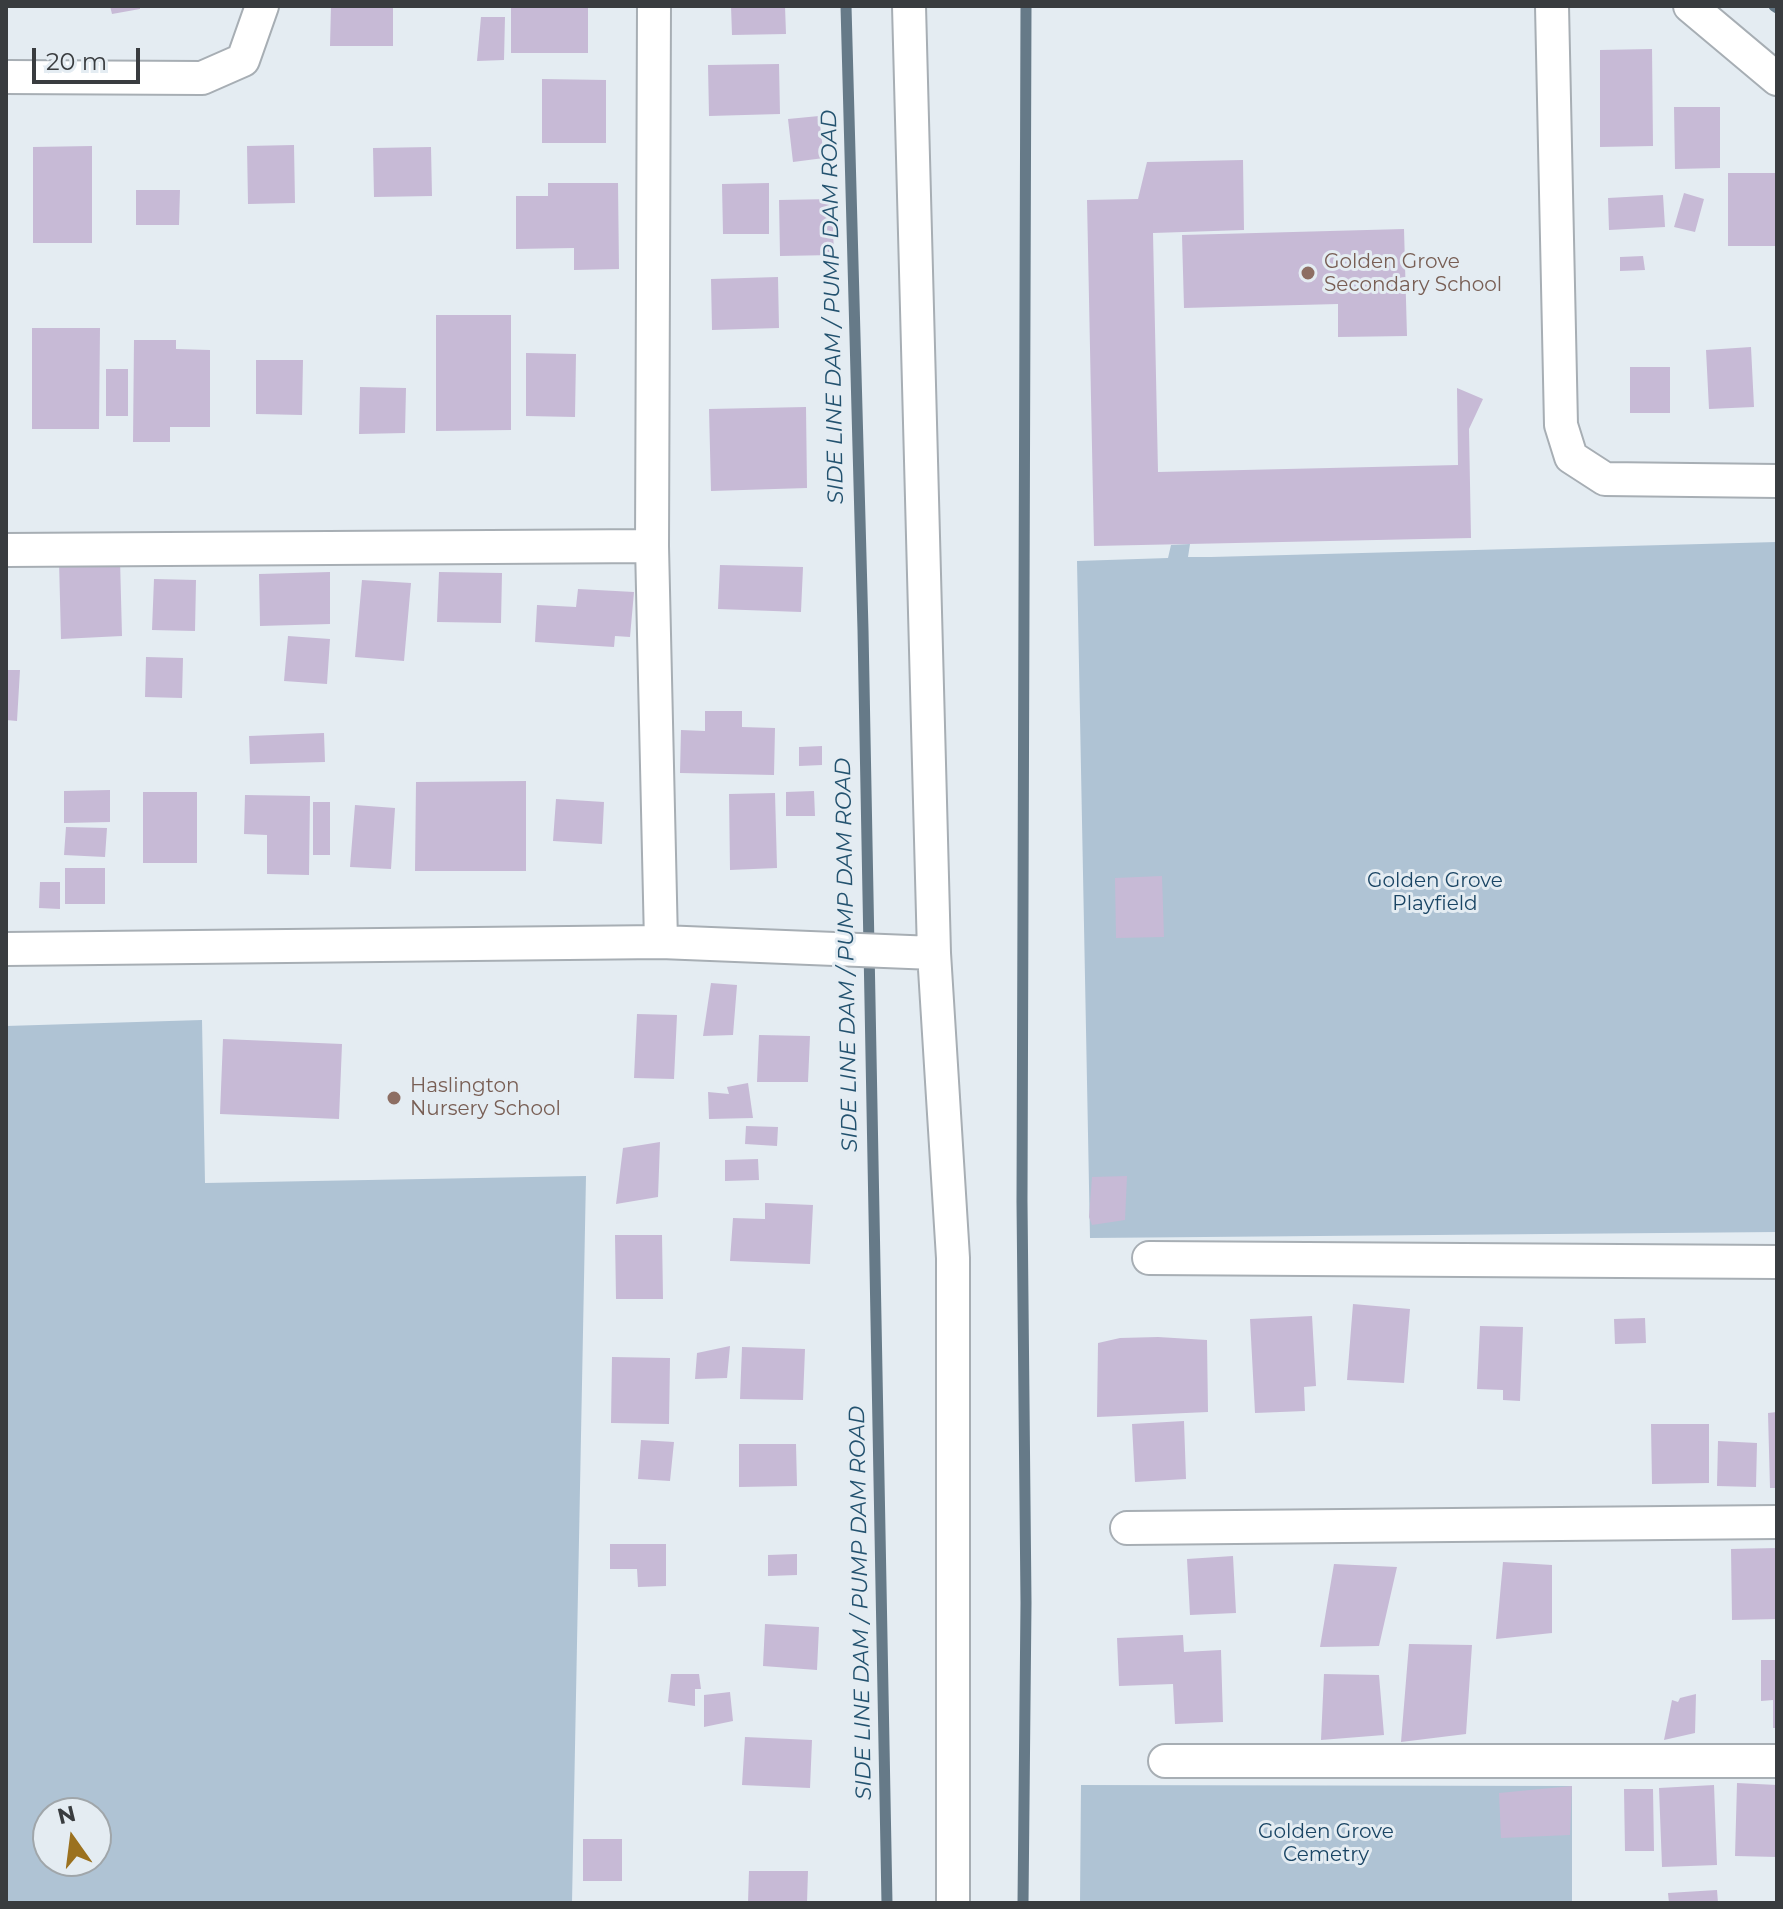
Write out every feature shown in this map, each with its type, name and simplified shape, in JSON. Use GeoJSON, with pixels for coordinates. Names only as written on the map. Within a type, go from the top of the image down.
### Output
{"type":"FeatureCollection","features":[{"type":"Feature","properties":{"kind":"street"},"geometry":{"type":"LineString","coordinates":[[6,77],[202,78],[243,60],[262,6]]}},
{"type":"Feature","properties":{"kind":"street"},"geometry":{"type":"LineString","coordinates":[[654,6],[652,546],[661,942]]}},
{"type":"Feature","properties":{"kind":"street"},"geometry":{"type":"LineString","coordinates":[[909,6],[934,953],[953,1258],[953,1903]]}},
{"type":"Feature","properties":{"kind":"street"},"geometry":{"type":"LineString","coordinates":[[1552,6],[1561,425],[1571,457],[1605,479],[1777,481]]}},
{"type":"Feature","properties":{"kind":"street"},"geometry":{"type":"LineString","coordinates":[[1690,6],[1777,79]]}},
{"type":"Feature","properties":{"kind":"street"},"geometry":{"type":"LineString","coordinates":[[6,550],[652,546]]}},
{"type":"Feature","properties":{"kind":"street"},"geometry":{"type":"LineString","coordinates":[[6,949],[661,942],[934,953]]}},
{"type":"Feature","properties":{"kind":"street"},"geometry":{"type":"LineString","coordinates":[[1149,1258],[1777,1262]]}},
{"type":"Feature","properties":{"kind":"street"},"geometry":{"type":"LineString","coordinates":[[1127,1528],[1777,1522]]}},
{"type":"Feature","properties":{"kind":"street"},"geometry":{"type":"LineString","coordinates":[[1165,1761],[1777,1761]]}},
{"type":"Feature","properties":{"kind":"green space","name":"Golden Grove Playfield"},"geometry":{"type":"Polygon","coordinates":[[[1777,542],[1777,1232],[1090,1238],[1077,561],[1168,558],[1171,545],[1190,544],[1188,557],[1777,542]]]}},
{"type":"Feature","properties":{"kind":"green space"},"geometry":{"type":"Polygon","coordinates":[[[202,1020],[205,1183],[586,1176],[572,1903],[6,1903],[6,1026],[202,1020]]]}},
{"type":"Feature","properties":{"kind":"green space","name":"Golden Grove Cemetry"},"geometry":{"type":"Polygon","coordinates":[[[1081,1785],[1572,1786],[1572,1903],[1080,1903],[1081,1785]]]}},
{"type":"Feature","properties":{"kind":"building"},"geometry":{"type":"Polygon","coordinates":[[[110,6],[140,6],[140,9],[112,14],[110,6]]]}},
{"type":"Feature","properties":{"kind":"building"},"geometry":{"type":"Polygon","coordinates":[[[331,6],[393,6],[393,46],[330,46],[331,6]]]}},
{"type":"Feature","properties":{"kind":"building"},"geometry":{"type":"Polygon","coordinates":[[[511,6],[588,6],[588,53],[511,53],[511,6]]]}},
{"type":"Feature","properties":{"kind":"building"},"geometry":{"type":"Polygon","coordinates":[[[731,6],[785,6],[786,34],[732,35],[731,6]]]}},
{"type":"Feature","properties":{"kind":"building"},"geometry":{"type":"Polygon","coordinates":[[[481,17],[505,17],[504,60],[477,61],[481,17]]]}},
{"type":"Feature","properties":{"kind":"building"},"geometry":{"type":"Polygon","coordinates":[[[1652,49],[1653,146],[1600,147],[1600,50],[1652,49]]]}},
{"type":"Feature","properties":{"kind":"building"},"geometry":{"type":"Polygon","coordinates":[[[779,64],[780,114],[709,116],[708,65],[779,64]]]}},
{"type":"Feature","properties":{"kind":"building"},"geometry":{"type":"Polygon","coordinates":[[[542,79],[606,80],[606,143],[542,143],[542,79]]]}},
{"type":"Feature","properties":{"kind":"building"},"geometry":{"type":"Polygon","coordinates":[[[1674,107],[1720,107],[1720,168],[1675,169],[1674,107]]]}},
{"type":"Feature","properties":{"kind":"building"},"geometry":{"type":"Polygon","coordinates":[[[819,116],[824,158],[793,162],[788,119],[819,116]]]}},
{"type":"Feature","properties":{"kind":"building"},"geometry":{"type":"Polygon","coordinates":[[[294,145],[295,203],[248,204],[247,146],[294,145]]]}},
{"type":"Feature","properties":{"kind":"building"},"geometry":{"type":"Polygon","coordinates":[[[92,146],[92,243],[33,243],[33,147],[92,146]]]}},
{"type":"Feature","properties":{"kind":"building"},"geometry":{"type":"Polygon","coordinates":[[[431,147],[432,196],[374,197],[373,148],[431,147]]]}},
{"type":"Feature","properties":{"kind":"building"},"geometry":{"type":"Polygon","coordinates":[[[1243,160],[1244,230],[1153,233],[1158,472],[1458,465],[1457,388],[1483,399],[1469,429],[1471,538],[1094,546],[1087,200],[1138,199],[1147,162],[1243,160]]]}},
{"type":"Feature","properties":{"kind":"building"},"geometry":{"type":"Polygon","coordinates":[[[1728,173],[1777,173],[1777,246],[1728,246],[1728,173]]]}},
{"type":"Feature","properties":{"kind":"building"},"geometry":{"type":"Polygon","coordinates":[[[548,183],[618,183],[619,269],[574,270],[574,248],[516,249],[516,196],[548,196],[548,183]]]}},
{"type":"Feature","properties":{"kind":"building"},"geometry":{"type":"Polygon","coordinates":[[[769,183],[769,234],[723,234],[722,184],[769,183]]]}},
{"type":"Feature","properties":{"kind":"building"},"geometry":{"type":"Polygon","coordinates":[[[136,190],[180,190],[179,225],[136,225],[136,190]]]}},
{"type":"Feature","properties":{"kind":"building"},"geometry":{"type":"Polygon","coordinates":[[[1684,193],[1704,199],[1695,232],[1674,227],[1684,193]]]}},
{"type":"Feature","properties":{"kind":"building"},"geometry":{"type":"Polygon","coordinates":[[[1663,195],[1665,227],[1609,230],[1608,198],[1663,195]]]}},
{"type":"Feature","properties":{"kind":"building"},"geometry":{"type":"Polygon","coordinates":[[[832,199],[834,255],[780,256],[779,200],[832,199]]]}},
{"type":"Feature","properties":{"kind":"building"},"geometry":{"type":"Polygon","coordinates":[[[1404,229],[1407,336],[1338,337],[1338,304],[1184,308],[1182,235],[1404,229]]]}},
{"type":"Feature","properties":{"kind":"building"},"geometry":{"type":"Polygon","coordinates":[[[1643,256],[1645,270],[1620,271],[1620,257],[1643,256]]]}},
{"type":"Feature","properties":{"kind":"building"},"geometry":{"type":"Polygon","coordinates":[[[778,277],[779,328],[712,330],[711,279],[778,277]]]}},
{"type":"Feature","properties":{"kind":"building"},"geometry":{"type":"Polygon","coordinates":[[[436,315],[511,315],[511,430],[436,431],[436,315]]]}},
{"type":"Feature","properties":{"kind":"building"},"geometry":{"type":"Polygon","coordinates":[[[32,328],[100,328],[99,429],[32,429],[32,328]]]}},
{"type":"Feature","properties":{"kind":"building"},"geometry":{"type":"Polygon","coordinates":[[[134,340],[176,340],[176,349],[210,350],[210,427],[170,427],[170,442],[133,442],[134,340]]]}},
{"type":"Feature","properties":{"kind":"building"},"geometry":{"type":"Polygon","coordinates":[[[1751,347],[1754,407],[1709,409],[1706,350],[1751,347]]]}},
{"type":"Feature","properties":{"kind":"building"},"geometry":{"type":"Polygon","coordinates":[[[526,353],[576,354],[575,417],[526,416],[526,353]]]}},
{"type":"Feature","properties":{"kind":"building"},"geometry":{"type":"Polygon","coordinates":[[[256,360],[303,360],[302,415],[256,414],[256,360]]]}},
{"type":"Feature","properties":{"kind":"building"},"geometry":{"type":"Polygon","coordinates":[[[1630,367],[1670,367],[1670,413],[1630,413],[1630,367]]]}},
{"type":"Feature","properties":{"kind":"building"},"geometry":{"type":"Polygon","coordinates":[[[106,369],[128,369],[128,416],[106,416],[106,369]]]}},
{"type":"Feature","properties":{"kind":"building"},"geometry":{"type":"Polygon","coordinates":[[[360,387],[406,388],[405,433],[359,434],[360,387]]]}},
{"type":"Feature","properties":{"kind":"building"},"geometry":{"type":"Polygon","coordinates":[[[806,407],[807,488],[711,491],[709,409],[806,407]]]}},
{"type":"Feature","properties":{"kind":"building"},"geometry":{"type":"Polygon","coordinates":[[[120,559],[122,636],[61,639],[59,561],[120,559]]]}},
{"type":"Feature","properties":{"kind":"building"},"geometry":{"type":"Polygon","coordinates":[[[720,565],[803,567],[801,612],[718,609],[720,565]]]}},
{"type":"Feature","properties":{"kind":"building"},"geometry":{"type":"Polygon","coordinates":[[[330,572],[330,624],[260,626],[259,574],[330,572]]]}},
{"type":"Feature","properties":{"kind":"building"},"geometry":{"type":"Polygon","coordinates":[[[439,572],[502,573],[501,623],[437,622],[439,572]]]}},
{"type":"Feature","properties":{"kind":"building"},"geometry":{"type":"Polygon","coordinates":[[[154,579],[196,580],[195,631],[152,630],[154,579]]]}},
{"type":"Feature","properties":{"kind":"building"},"geometry":{"type":"Polygon","coordinates":[[[362,580],[411,583],[404,661],[355,657],[362,580]]]}},
{"type":"Feature","properties":{"kind":"building"},"geometry":{"type":"Polygon","coordinates":[[[578,589],[634,592],[630,637],[615,636],[614,647],[535,642],[537,605],[576,607],[578,589]]]}},
{"type":"Feature","properties":{"kind":"building"},"geometry":{"type":"Polygon","coordinates":[[[288,636],[330,639],[327,684],[284,681],[288,636]]]}},
{"type":"Feature","properties":{"kind":"building"},"geometry":{"type":"Polygon","coordinates":[[[146,657],[183,658],[182,698],[145,697],[146,657]]]}},
{"type":"Feature","properties":{"kind":"building"},"geometry":{"type":"Polygon","coordinates":[[[6,670],[20,670],[17,721],[6,720],[6,670]]]}},
{"type":"Feature","properties":{"kind":"building"},"geometry":{"type":"Polygon","coordinates":[[[705,711],[742,711],[742,727],[775,728],[774,775],[680,773],[681,730],[705,731],[705,711]]]}},
{"type":"Feature","properties":{"kind":"building"},"geometry":{"type":"Polygon","coordinates":[[[324,733],[325,762],[250,764],[249,736],[324,733]]]}},
{"type":"Feature","properties":{"kind":"building"},"geometry":{"type":"Polygon","coordinates":[[[822,746],[822,765],[799,766],[799,747],[822,746]]]}},
{"type":"Feature","properties":{"kind":"building"},"geometry":{"type":"Polygon","coordinates":[[[526,781],[526,871],[415,871],[416,782],[526,781]]]}},
{"type":"Feature","properties":{"kind":"building"},"geometry":{"type":"Polygon","coordinates":[[[110,790],[110,822],[64,823],[64,791],[110,790]]]}},
{"type":"Feature","properties":{"kind":"building"},"geometry":{"type":"Polygon","coordinates":[[[814,791],[815,816],[786,816],[786,792],[814,791]]]}},
{"type":"Feature","properties":{"kind":"building"},"geometry":{"type":"Polygon","coordinates":[[[143,792],[197,792],[197,863],[143,863],[143,792]]]}},
{"type":"Feature","properties":{"kind":"building"},"geometry":{"type":"Polygon","coordinates":[[[775,793],[777,868],[730,870],[729,794],[775,793]]]}},
{"type":"Feature","properties":{"kind":"building"},"geometry":{"type":"Polygon","coordinates":[[[245,795],[310,796],[309,875],[267,874],[267,835],[244,834],[245,795]]]}},
{"type":"Feature","properties":{"kind":"building"},"geometry":{"type":"Polygon","coordinates":[[[556,799],[604,802],[602,844],[553,841],[556,799]]]}},
{"type":"Feature","properties":{"kind":"building"},"geometry":{"type":"Polygon","coordinates":[[[313,802],[330,802],[330,855],[313,855],[313,802]]]}},
{"type":"Feature","properties":{"kind":"building"},"geometry":{"type":"Polygon","coordinates":[[[355,805],[395,808],[391,869],[350,867],[355,805]]]}},
{"type":"Feature","properties":{"kind":"building"},"geometry":{"type":"Polygon","coordinates":[[[66,827],[107,828],[105,857],[64,855],[66,827]]]}},
{"type":"Feature","properties":{"kind":"building"},"geometry":{"type":"Polygon","coordinates":[[[65,868],[105,868],[105,904],[65,904],[65,868]]]}},
{"type":"Feature","properties":{"kind":"building"},"geometry":{"type":"Polygon","coordinates":[[[1162,876],[1164,937],[1116,938],[1115,878],[1162,876]]]}},
{"type":"Feature","properties":{"kind":"building"},"geometry":{"type":"Polygon","coordinates":[[[40,882],[60,882],[60,909],[39,908],[40,882]]]}},
{"type":"Feature","properties":{"kind":"building"},"geometry":{"type":"Polygon","coordinates":[[[711,983],[737,985],[733,1035],[703,1036],[711,983]]]}},
{"type":"Feature","properties":{"kind":"building"},"geometry":{"type":"Polygon","coordinates":[[[637,1014],[677,1015],[674,1079],[634,1078],[637,1014]]]}},
{"type":"Feature","properties":{"kind":"building"},"geometry":{"type":"Polygon","coordinates":[[[759,1035],[810,1036],[808,1082],[757,1082],[759,1035]]]}},
{"type":"Feature","properties":{"kind":"building"},"geometry":{"type":"Polygon","coordinates":[[[223,1039],[342,1044],[339,1119],[220,1114],[223,1039]]]}},
{"type":"Feature","properties":{"kind":"building"},"geometry":{"type":"Polygon","coordinates":[[[748,1083],[753,1118],[709,1119],[708,1092],[729,1094],[727,1087],[748,1083]]]}},
{"type":"Feature","properties":{"kind":"building"},"geometry":{"type":"Polygon","coordinates":[[[746,1126],[778,1127],[777,1146],[745,1144],[746,1126]]]}},
{"type":"Feature","properties":{"kind":"building"},"geometry":{"type":"Polygon","coordinates":[[[660,1142],[658,1197],[616,1204],[623,1148],[660,1142]]]}},
{"type":"Feature","properties":{"kind":"building"},"geometry":{"type":"Polygon","coordinates":[[[758,1159],[759,1180],[725,1181],[725,1160],[758,1159]]]}},
{"type":"Feature","properties":{"kind":"building"},"geometry":{"type":"Polygon","coordinates":[[[1127,1176],[1125,1220],[1092,1225],[1089,1217],[1092,1177],[1127,1176]]]}},
{"type":"Feature","properties":{"kind":"building"},"geometry":{"type":"Polygon","coordinates":[[[765,1203],[813,1205],[810,1264],[730,1261],[733,1218],[765,1219],[765,1203]]]}},
{"type":"Feature","properties":{"kind":"building"},"geometry":{"type":"Polygon","coordinates":[[[615,1235],[662,1235],[663,1299],[616,1299],[615,1235]]]}},
{"type":"Feature","properties":{"kind":"building"},"geometry":{"type":"Polygon","coordinates":[[[1353,1304],[1410,1309],[1404,1383],[1347,1380],[1353,1304]]]}},
{"type":"Feature","properties":{"kind":"building"},"geometry":{"type":"Polygon","coordinates":[[[1312,1316],[1316,1386],[1304,1387],[1305,1411],[1255,1413],[1250,1319],[1312,1316]]]}},
{"type":"Feature","properties":{"kind":"building"},"geometry":{"type":"Polygon","coordinates":[[[1645,1318],[1646,1343],[1615,1344],[1614,1319],[1645,1318]]]}},
{"type":"Feature","properties":{"kind":"building"},"geometry":{"type":"Polygon","coordinates":[[[1480,1326],[1523,1327],[1520,1401],[1503,1400],[1503,1390],[1477,1389],[1480,1326]]]}},
{"type":"Feature","properties":{"kind":"building"},"geometry":{"type":"Polygon","coordinates":[[[1120,1338],[1207,1340],[1208,1412],[1097,1417],[1098,1343],[1120,1338]]]}},
{"type":"Feature","properties":{"kind":"building"},"geometry":{"type":"Polygon","coordinates":[[[730,1346],[727,1378],[695,1379],[697,1353],[730,1346]]]}},
{"type":"Feature","properties":{"kind":"building"},"geometry":{"type":"Polygon","coordinates":[[[742,1347],[805,1349],[803,1400],[740,1399],[742,1347]]]}},
{"type":"Feature","properties":{"kind":"building"},"geometry":{"type":"Polygon","coordinates":[[[612,1357],[670,1358],[669,1424],[611,1423],[612,1357]]]}},
{"type":"Feature","properties":{"kind":"building"},"geometry":{"type":"Polygon","coordinates":[[[1777,1412],[1777,1488],[1770,1488],[1768,1413],[1777,1412]]]}},
{"type":"Feature","properties":{"kind":"building"},"geometry":{"type":"Polygon","coordinates":[[[1184,1421],[1186,1479],[1135,1482],[1132,1424],[1184,1421]]]}},
{"type":"Feature","properties":{"kind":"building"},"geometry":{"type":"Polygon","coordinates":[[[1651,1424],[1709,1424],[1709,1483],[1652,1484],[1651,1424]]]}},
{"type":"Feature","properties":{"kind":"building"},"geometry":{"type":"Polygon","coordinates":[[[641,1440],[674,1442],[670,1481],[638,1479],[641,1440]]]}},
{"type":"Feature","properties":{"kind":"building"},"geometry":{"type":"Polygon","coordinates":[[[1718,1441],[1757,1443],[1756,1487],[1717,1486],[1718,1441]]]}},
{"type":"Feature","properties":{"kind":"building"},"geometry":{"type":"Polygon","coordinates":[[[739,1444],[796,1444],[797,1486],[739,1487],[739,1444]]]}},
{"type":"Feature","properties":{"kind":"building"},"geometry":{"type":"Polygon","coordinates":[[[610,1544],[666,1544],[666,1586],[638,1587],[637,1569],[610,1569],[610,1544]]]}},
{"type":"Feature","properties":{"kind":"building"},"geometry":{"type":"Polygon","coordinates":[[[1777,1548],[1777,1619],[1732,1620],[1731,1549],[1777,1548]]]}},
{"type":"Feature","properties":{"kind":"building"},"geometry":{"type":"Polygon","coordinates":[[[797,1554],[797,1575],[768,1576],[768,1555],[797,1554]]]}},
{"type":"Feature","properties":{"kind":"building"},"geometry":{"type":"Polygon","coordinates":[[[1233,1556],[1236,1613],[1190,1615],[1187,1559],[1233,1556]]]}},
{"type":"Feature","properties":{"kind":"building"},"geometry":{"type":"Polygon","coordinates":[[[1503,1562],[1552,1565],[1552,1633],[1496,1639],[1503,1562]]]}},
{"type":"Feature","properties":{"kind":"building"},"geometry":{"type":"Polygon","coordinates":[[[1334,1564],[1397,1567],[1379,1646],[1320,1647],[1334,1564]]]}},
{"type":"Feature","properties":{"kind":"building"},"geometry":{"type":"Polygon","coordinates":[[[765,1624],[819,1627],[817,1670],[763,1666],[765,1624]]]}},
{"type":"Feature","properties":{"kind":"building"},"geometry":{"type":"Polygon","coordinates":[[[1183,1635],[1184,1652],[1221,1650],[1223,1722],[1175,1724],[1173,1684],[1119,1686],[1117,1638],[1183,1635]]]}},
{"type":"Feature","properties":{"kind":"building"},"geometry":{"type":"Polygon","coordinates":[[[1409,1644],[1472,1645],[1466,1734],[1401,1742],[1409,1644]]]}},
{"type":"Feature","properties":{"kind":"building"},"geometry":{"type":"Polygon","coordinates":[[[1761,1660],[1777,1660],[1777,1728],[1773,1728],[1773,1700],[1761,1701],[1761,1660]]]}},
{"type":"Feature","properties":{"kind":"building"},"geometry":{"type":"Polygon","coordinates":[[[671,1674],[699,1674],[701,1689],[695,1689],[695,1706],[668,1702],[671,1674]]]}},
{"type":"Feature","properties":{"kind":"building"},"geometry":{"type":"Polygon","coordinates":[[[1324,1674],[1379,1675],[1384,1735],[1321,1740],[1324,1674]]]}},
{"type":"Feature","properties":{"kind":"building"},"geometry":{"type":"Polygon","coordinates":[[[730,1692],[733,1721],[704,1727],[704,1695],[730,1692]]]}},
{"type":"Feature","properties":{"kind":"building"},"geometry":{"type":"Polygon","coordinates":[[[1696,1694],[1695,1733],[1664,1740],[1672,1700],[1678,1702],[1680,1698],[1696,1694]]]}},
{"type":"Feature","properties":{"kind":"building"},"geometry":{"type":"Polygon","coordinates":[[[745,1737],[812,1740],[810,1788],[742,1785],[745,1737]]]}},
{"type":"Feature","properties":{"kind":"building"},"geometry":{"type":"Polygon","coordinates":[[[1737,1783],[1777,1785],[1777,1857],[1735,1856],[1737,1783]]]}},
{"type":"Feature","properties":{"kind":"building"},"geometry":{"type":"Polygon","coordinates":[[[1714,1785],[1717,1865],[1662,1867],[1659,1788],[1714,1785]]]}},
{"type":"Feature","properties":{"kind":"building"},"geometry":{"type":"Polygon","coordinates":[[[1572,1786],[1570,1835],[1501,1838],[1499,1793],[1572,1786]]]}},
{"type":"Feature","properties":{"kind":"building"},"geometry":{"type":"Polygon","coordinates":[[[1624,1789],[1653,1789],[1654,1851],[1625,1851],[1624,1789]]]}},
{"type":"Feature","properties":{"kind":"building"},"geometry":{"type":"Polygon","coordinates":[[[583,1839],[622,1839],[622,1881],[583,1881],[583,1839]]]}},
{"type":"Feature","properties":{"kind":"building"},"geometry":{"type":"Polygon","coordinates":[[[749,1871],[808,1871],[807,1903],[748,1903],[749,1871]]]}},
{"type":"Feature","properties":{"kind":"building"},"geometry":{"type":"Polygon","coordinates":[[[1717,1890],[1718,1903],[1669,1903],[1668,1893],[1717,1890]]]}},
{"type":"Feature","properties":{"kind":"waterway","name":"SIDE LINE DAM / PUMP DAM ROAD"},"geometry":{"type":"LineString","coordinates":[[846,6],[863,630],[887,1903]]}},
{"type":"Feature","properties":{"kind":"waterway"},"geometry":{"type":"LineString","coordinates":[[1023,1903],[1026,1603],[1022,1201],[1026,6]]}},
{"type":"Feature","properties":{"kind":"place","name":"Golden Grove Secondary School"},"geometry":{"type":"Point","coordinates":[1308,273]}},
{"type":"Feature","properties":{"kind":"place","name":"Haslington Nursery School"},"geometry":{"type":"Point","coordinates":[394,1098]}}]}
